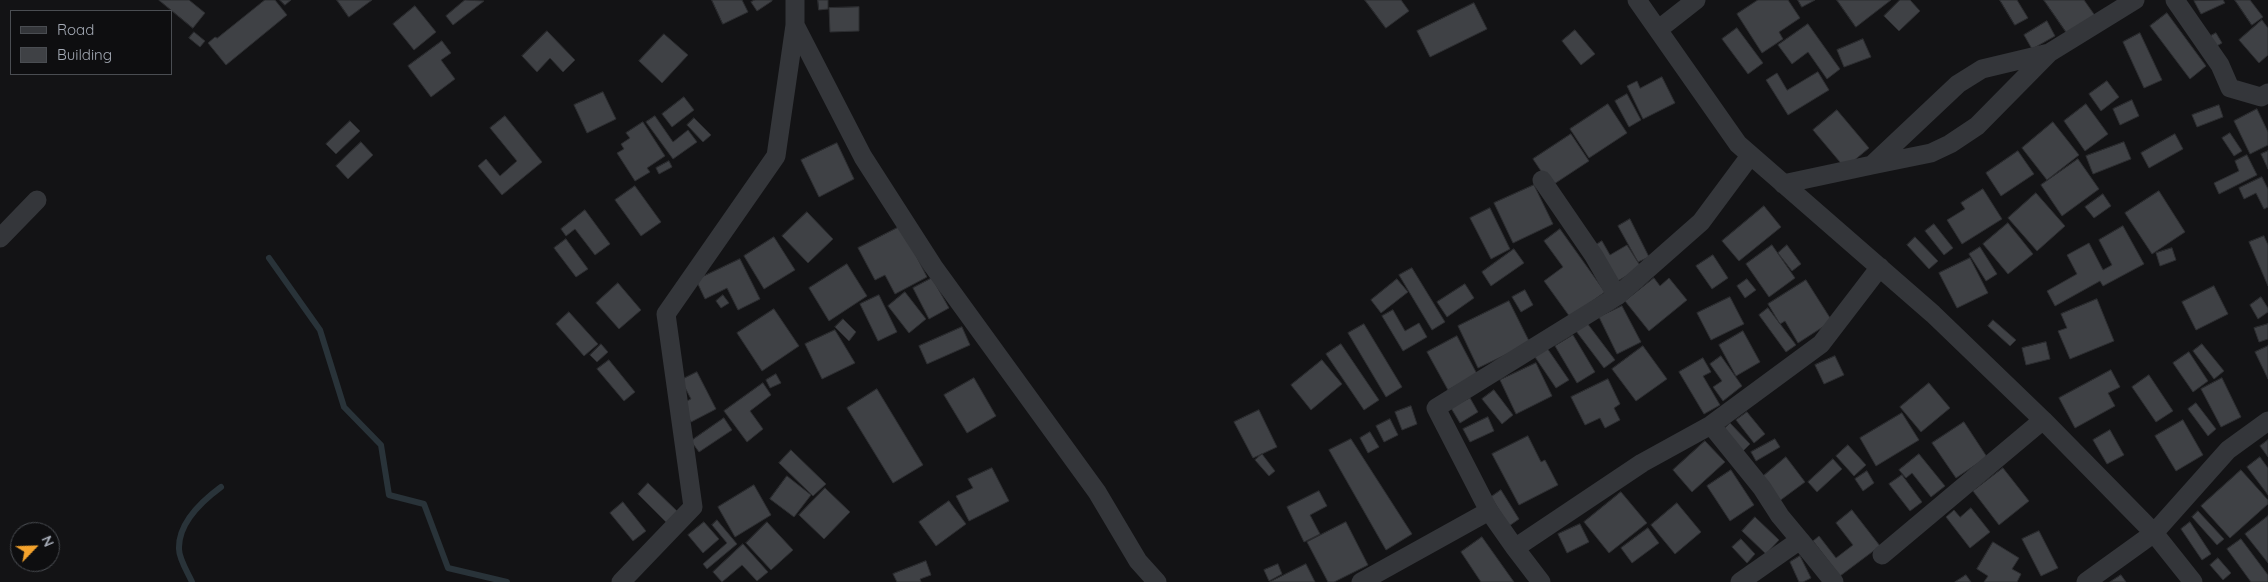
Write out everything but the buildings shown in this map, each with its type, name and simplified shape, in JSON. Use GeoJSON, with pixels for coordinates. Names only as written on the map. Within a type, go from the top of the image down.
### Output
{"type":"FeatureCollection","features":[{"type":"Feature","properties":{"kind":"street"},"geometry":{"type":"LineString","coordinates":[[621,582],[693,507],[666,314],[776,156],[795,26],[795,0]]}},
{"type":"Feature","properties":{"kind":"street"},"geometry":{"type":"LineString","coordinates":[[1637,0],[1738,144],[1933,314],[2154,533],[2194,582]]}},
{"type":"Feature","properties":{"kind":"street"},"geometry":{"type":"LineString","coordinates":[[1659,29],[1696,0]]}},
{"type":"Feature","properties":{"kind":"street"},"geometry":{"type":"LineString","coordinates":[[1783,184],[1931,153],[1950,144],[1977,126],[2049,53],[2135,0]]}},
{"type":"Feature","properties":{"kind":"street"},"geometry":{"type":"LineString","coordinates":[[2175,0],[2220,65],[2230,88],[2261,97],[2268,93]]}},
{"type":"Feature","properties":{"kind":"street"},"geometry":{"type":"LineString","coordinates":[[795,26],[863,157],[928,257],[1097,492],[1138,561],[1157,582]]}},
{"type":"Feature","properties":{"kind":"street"},"geometry":{"type":"LineString","coordinates":[[1872,164],[1958,84],[1982,68],[2049,53]]}},
{"type":"Feature","properties":{"kind":"street"},"geometry":{"type":"LineString","coordinates":[[1541,582],[1489,511],[1436,408],[1617,296],[1701,222],[1750,156]]}},
{"type":"Feature","properties":{"kind":"street"},"geometry":{"type":"LineString","coordinates":[[1542,180],[1594,256],[1617,296]]}},
{"type":"Feature","properties":{"kind":"street"},"geometry":{"type":"LineString","coordinates":[[0,238],[37,200]]}},
{"type":"Feature","properties":{"kind":"street"},"geometry":{"type":"LineString","coordinates":[[1515,548],[1642,462],[1710,425],[1822,344],[1880,267]]}},
{"type":"Feature","properties":{"kind":"street"},"geometry":{"type":"LineString","coordinates":[[1882,555],[2042,420]]}},
{"type":"Feature","properties":{"kind":"street"},"geometry":{"type":"LineString","coordinates":[[2086,582],[2154,533],[2228,450],[2268,420]]}},
{"type":"Feature","properties":{"kind":"street"},"geometry":{"type":"LineString","coordinates":[[1710,425],[1762,488],[1780,516],[1834,582]]}},
{"type":"Feature","properties":{"kind":"street"},"geometry":{"type":"LineString","coordinates":[[1361,582],[1489,511]]}},
{"type":"Feature","properties":{"kind":"street"},"geometry":{"type":"LineString","coordinates":[[1740,582],[1800,540]]}},
{"type":"Feature","properties":{"kind":"waterway"},"geometry":{"type":"LineString","coordinates":[[269,258],[320,330],[344,407],[381,445],[389,495],[424,504],[448,568],[507,582]]}},
{"type":"Feature","properties":{"kind":"waterway"},"geometry":{"type":"LineString","coordinates":[[192,582],[179,553],[182,530],[199,506],[221,487]]}}]}
